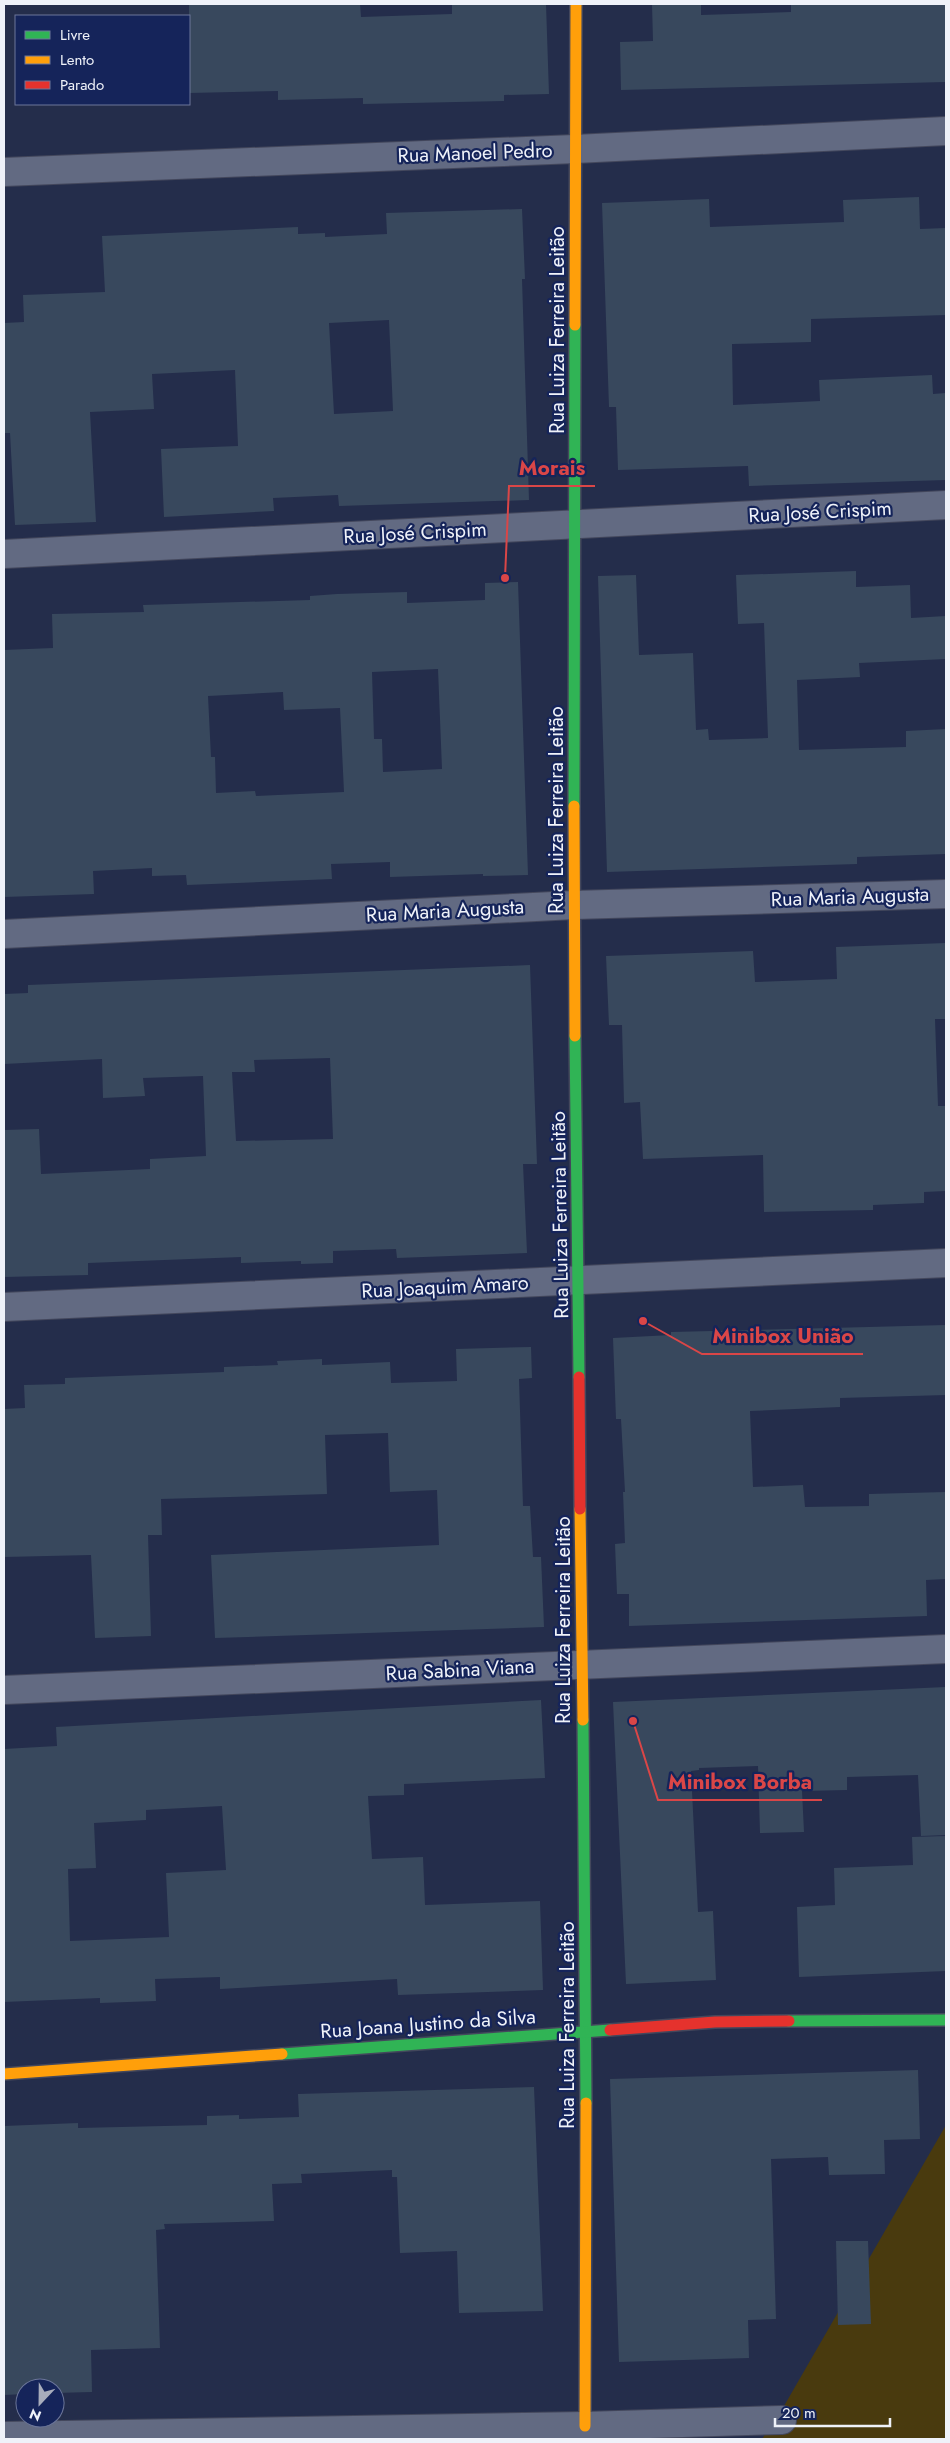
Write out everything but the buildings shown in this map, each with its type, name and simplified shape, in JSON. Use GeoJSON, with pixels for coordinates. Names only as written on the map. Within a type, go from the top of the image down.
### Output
{"type":"FeatureCollection","features":[{"type":"Feature","properties":{"kind":"street","name":"Rua Luiza Ferreira Leitão"},"geometry":{"type":"LineString","coordinates":[[576,4],[574,904],[580,1281],[586,2031],[585,2426]]}},
{"type":"Feature","properties":{"kind":"street","name":"Rua Manoel Pedro"},"geometry":{"type":"LineString","coordinates":[[4,172],[575,149],[946,131]]}},
{"type":"Feature","properties":{"kind":"street","name":"Rua José Crispim"},"geometry":{"type":"LineString","coordinates":[[4,554],[946,505]]}},
{"type":"Feature","properties":{"kind":"street","name":"Rua Maria Augusta"},"geometry":{"type":"LineString","coordinates":[[4,934],[574,904],[946,894]]}},
{"type":"Feature","properties":{"kind":"street","name":"Rua Joaquim Amaro"},"geometry":{"type":"LineString","coordinates":[[4,1307],[946,1263]]}},
{"type":"Feature","properties":{"kind":"street","name":"Rua Sabina Viana"},"geometry":{"type":"LineString","coordinates":[[4,1690],[946,1649]]}},
{"type":"Feature","properties":{"kind":"street","name":"Rua Joana Justino da Silva"},"geometry":{"type":"LineString","coordinates":[[4,2074],[715,2022],[946,2020]]}},
{"type":"Feature","properties":{"kind":"street"},"geometry":{"type":"LineString","coordinates":[[4,2436],[585,2426],[782,2420]]}},
{"type":"Feature","properties":{"kind":"shaded area"},"geometry":{"type":"Polygon","coordinates":[[[946,2125],[946,2439],[762,2439],[784,2406],[946,2125]]]}},
{"type":"Feature","properties":{"kind":"traffic: fast"},"geometry":{"type":"LineString","coordinates":[[574,806],[575,325]]}},
{"type":"Feature","properties":{"kind":"traffic: fast"},"geometry":{"type":"LineString","coordinates":[[575,1036],[579,1377]]}},
{"type":"Feature","properties":{"kind":"traffic: fast"},"geometry":{"type":"LineString","coordinates":[[583,1720],[586,2103]]}},
{"type":"Feature","properties":{"kind":"traffic: fast"},"geometry":{"type":"LineString","coordinates":[[789,2021],[946,2020]]}},
{"type":"Feature","properties":{"kind":"traffic: fast"},"geometry":{"type":"LineString","coordinates":[[282,2054],[610,2030]]}},
{"type":"Feature","properties":{"kind":"traffic: slow"},"geometry":{"type":"LineString","coordinates":[[575,325],[576,4]]}},
{"type":"Feature","properties":{"kind":"traffic: slow"},"geometry":{"type":"LineString","coordinates":[[574,806],[575,1036]]}},
{"type":"Feature","properties":{"kind":"traffic: slow"},"geometry":{"type":"LineString","coordinates":[[580,1509],[583,1720]]}},
{"type":"Feature","properties":{"kind":"traffic: slow"},"geometry":{"type":"LineString","coordinates":[[4,2074],[282,2054]]}},
{"type":"Feature","properties":{"kind":"traffic: slow"},"geometry":{"type":"LineString","coordinates":[[585,2426],[586,2103]]}},
{"type":"Feature","properties":{"kind":"traffic: jam"},"geometry":{"type":"LineString","coordinates":[[579,1377],[580,1509]]}},
{"type":"Feature","properties":{"kind":"traffic: jam"},"geometry":{"type":"LineString","coordinates":[[610,2030],[715,2022],[789,2021]]}},
{"type":"Feature","properties":{"kind":"place","name":"Morais"},"geometry":{"type":"Point","coordinates":[505,578]}},
{"type":"Feature","properties":{"kind":"place","name":"Minibox União"},"geometry":{"type":"Point","coordinates":[643,1321]}},
{"type":"Feature","properties":{"kind":"place","name":"Minibox Borba"},"geometry":{"type":"Point","coordinates":[633,1721]}}]}
